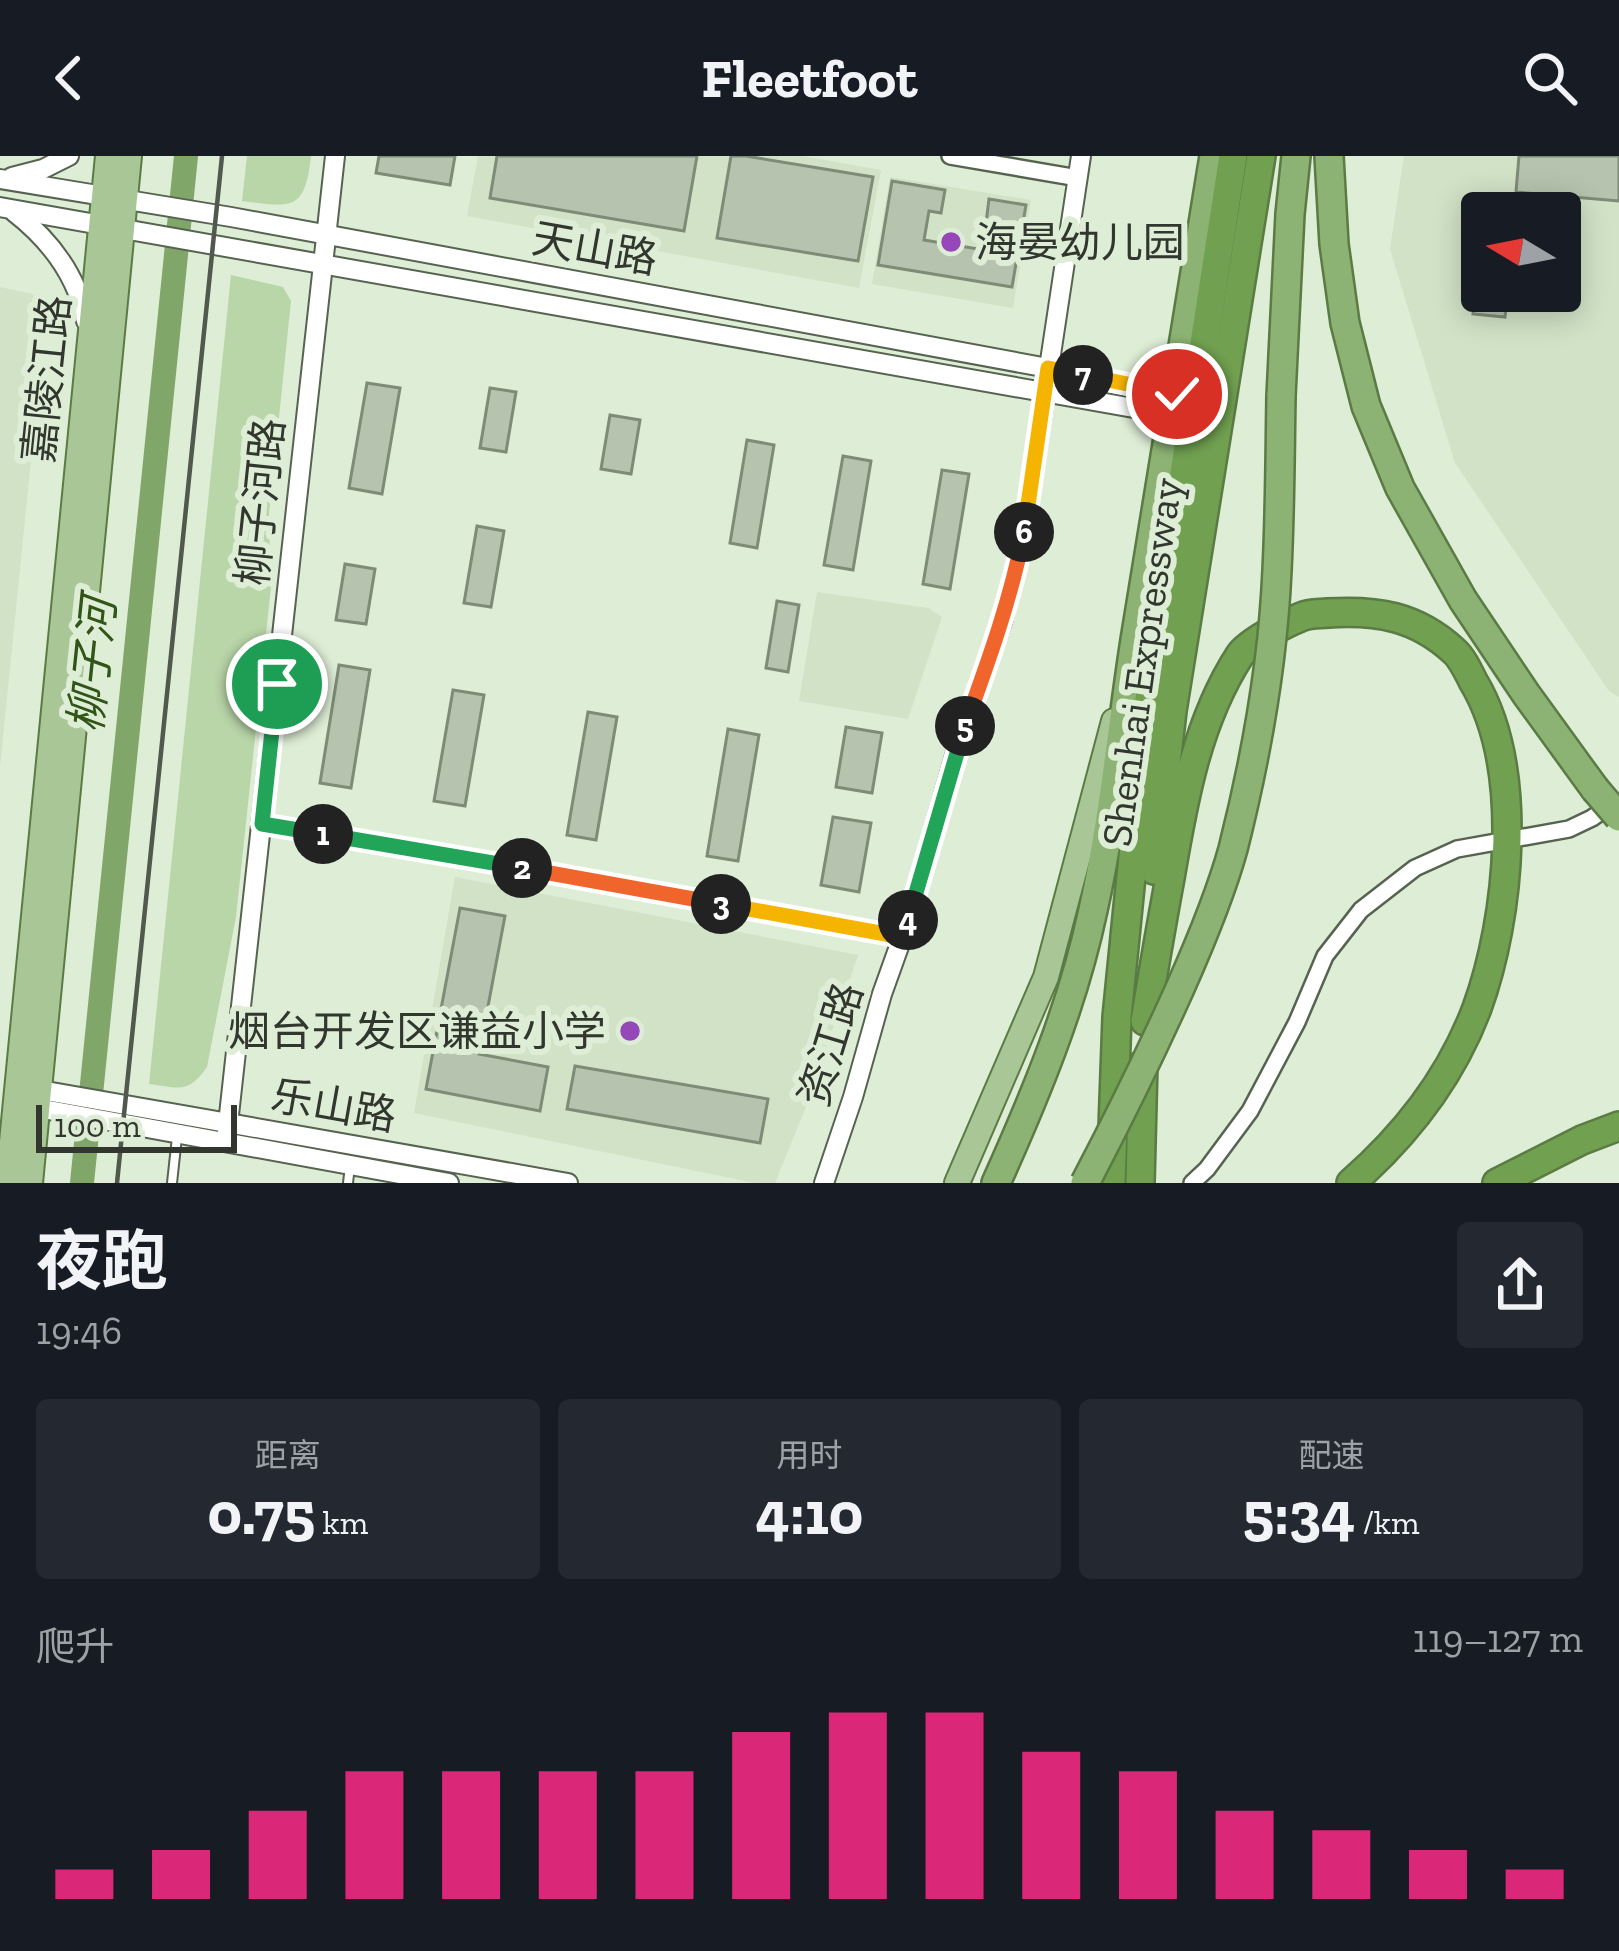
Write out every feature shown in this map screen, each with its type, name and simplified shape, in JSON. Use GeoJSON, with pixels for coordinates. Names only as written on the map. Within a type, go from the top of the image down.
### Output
{"type":"FeatureCollection","features":[{"type":"Feature","properties":{"kind":"highway"},"geometry":{"type":"LineString","coordinates":[[996,1183],[1039,1089],[1072,995],[1093,911],[1214,156]]}},
{"type":"Feature","properties":{"kind":"highway","name":"Shenhai Expressway"},"geometry":{"type":"LineString","coordinates":[[1111,1183],[1117,1018],[1233,156]]}},
{"type":"Feature","properties":{"kind":"highway","name":"Shenhai Expressway"},"geometry":{"type":"LineString","coordinates":[[1140,1183],[1160,708],[1261,156]]}},
{"type":"Feature","properties":{"kind":"highway"},"geometry":{"type":"LineString","coordinates":[[1085,1183],[1145,1067],[1210,920],[1232,850],[1258,732],[1277,572],[1281,396],[1296,156]]}},
{"type":"Feature","properties":{"kind":"highway"},"geometry":{"type":"LineString","coordinates":[[1329,156],[1345,323],[1366,406],[1400,488],[1463,600],[1526,694],[1607,794],[1619,818]]}},
{"type":"Feature","properties":{"kind":"highway"},"geometry":{"type":"LineString","coordinates":[[1145,1021],[1192,767],[1217,694],[1244,648],[1305,614],[1369,611],[1412,622],[1456,652],[1488,705],[1503,776],[1507,840],[1501,922],[1477,1009],[1452,1061],[1424,1108],[1351,1183]]}},
{"type":"Feature","properties":{"kind":"highway"},"geometry":{"type":"LineString","coordinates":[[1497,1183],[1619,1126]]}},
{"type":"Feature","properties":{"kind":"main road","name":"嘉陵江路"},"geometry":{"type":"LineString","coordinates":[[107,156],[125,200]]}},
{"type":"Feature","properties":{"kind":"main road","name":"嘉陵江路"},"geometry":{"type":"LineString","coordinates":[[30,1183],[129,156]]}},
{"type":"Feature","properties":{"kind":"main road","name":"嘉陵江路"},"geometry":{"type":"LineString","coordinates":[[8,1183],[37,1099],[89,337],[121,228]]}},
{"type":"Feature","properties":{"kind":"main road"},"geometry":{"type":"LineString","coordinates":[[957,1183],[1046,977],[1134,644]]}},
{"type":"Feature","properties":{"kind":"street"},"geometry":{"type":"LineString","coordinates":[[1,179],[43,169],[69,156]]}},
{"type":"Feature","properties":{"kind":"street","name":"柳子河路"},"geometry":{"type":"LineString","coordinates":[[227,1133],[334,156]]}},
{"type":"Feature","properties":{"kind":"street"},"geometry":{"type":"LineString","coordinates":[[950,156],[1078,178]]}},
{"type":"Feature","properties":{"kind":"street","name":"资江路"},"geometry":{"type":"LineString","coordinates":[[824,1183],[959,742],[1015,579],[1081,156]]}},
{"type":"Feature","properties":{"kind":"street","name":"天山路"},"geometry":{"type":"LineString","coordinates":[[1,179],[1048,368],[1175,405]]}},
{"type":"Feature","properties":{"kind":"street"},"geometry":{"type":"LineString","coordinates":[[5,208],[40,233],[72,278],[89,337]]}},
{"type":"Feature","properties":{"kind":"street","name":"天山路"},"geometry":{"type":"LineString","coordinates":[[5,208],[1044,393],[1175,405]]}},
{"type":"Feature","properties":{"kind":"street"},"geometry":{"type":"LineString","coordinates":[[1192,1183],[1250,1111],[1325,956],[1361,910],[1415,868],[1457,849],[1569,829],[1592,818],[1607,794]]}},
{"type":"Feature","properties":{"kind":"street"},"geometry":{"type":"LineString","coordinates":[[262,824],[902,937]]}},
{"type":"Feature","properties":{"kind":"street","name":"乐山路"},"geometry":{"type":"LineString","coordinates":[[37,1099],[227,1133],[563,1182]]}},
{"type":"Feature","properties":{"kind":"street","name":"乐山路"},"geometry":{"type":"LineString","coordinates":[[140,1116],[178,1133],[227,1133],[349,1174],[448,1183]]}},
{"type":"Feature","properties":{"kind":"lane"},"geometry":{"type":"LineString","coordinates":[[172,1183],[178,1133]]}},
{"type":"Feature","properties":{"kind":"shaded area"},"geometry":{"type":"Polygon","coordinates":[[[478,156],[802,156],[881,170],[859,288],[467,216],[478,156]]]}},
{"type":"Feature","properties":{"kind":"shaded area"},"geometry":{"type":"Polygon","coordinates":[[[1404,156],[1619,156],[1619,697],[1609,691],[1455,463],[1390,249],[1404,156]]]}},
{"type":"Feature","properties":{"kind":"shaded area","name":"海晏幼儿园"},"geometry":{"type":"Polygon","coordinates":[[[890,177],[1031,200],[1013,308],[872,284],[890,177]]]}},
{"type":"Feature","properties":{"kind":"shaded area"},"geometry":{"type":"Polygon","coordinates":[[[0,287],[32,294],[46,311],[0,767],[0,287]]]}},
{"type":"Feature","properties":{"kind":"shaded area"},"geometry":{"type":"Polygon","coordinates":[[[817,592],[928,608],[942,617],[908,719],[799,701],[817,592]]]}},
{"type":"Feature","properties":{"kind":"shaded area","name":"烟台开发区谦益小学"},"geometry":{"type":"Polygon","coordinates":[[[455,877],[858,955],[775,1183],[755,1183],[414,1113],[455,877]]]}},
{"type":"Feature","properties":{"kind":"green space"},"geometry":{"type":"Polygon","coordinates":[[[247,156],[311,156],[300,196],[284,204],[242,201],[247,156]]]}},
{"type":"Feature","properties":{"kind":"green space"},"geometry":{"type":"Polygon","coordinates":[[[231,275],[283,287],[291,301],[269,514],[271,587],[236,917],[207,1067],[194,1082],[176,1087],[149,1084],[231,275]]]}},
{"type":"Feature","properties":{"kind":"building"},"geometry":{"type":"Polygon","coordinates":[[[379,156],[455,156],[450,185],[376,173],[379,156]]]}},
{"type":"Feature","properties":{"kind":"building"},"geometry":{"type":"Polygon","coordinates":[[[497,156],[697,156],[684,231],[490,198],[497,156]]]}},
{"type":"Feature","properties":{"kind":"building"},"geometry":{"type":"Polygon","coordinates":[[[731,156],[873,177],[858,261],[717,238],[731,156]]]}},
{"type":"Feature","properties":{"kind":"building"},"geometry":{"type":"Polygon","coordinates":[[[1519,156],[1619,156],[1619,201],[1581,198],[1581,192],[1516,192],[1519,156]]]}},
{"type":"Feature","properties":{"kind":"building"},"geometry":{"type":"Polygon","coordinates":[[[892,181],[945,190],[941,213],[929,211],[924,240],[990,251],[994,224],[986,223],[989,199],[1026,205],[1012,287],[878,265],[892,181]]]}},
{"type":"Feature","properties":{"kind":"building"},"geometry":{"type":"Polygon","coordinates":[[[1473,312],[1506,312],[1505,317],[1473,312]]]}},
{"type":"Feature","properties":{"kind":"building"},"geometry":{"type":"Polygon","coordinates":[[[367,383],[400,388],[382,494],[349,488],[367,383]]]}},
{"type":"Feature","properties":{"kind":"building"},"geometry":{"type":"Polygon","coordinates":[[[490,388],[516,392],[506,452],[480,448],[490,388]]]}},
{"type":"Feature","properties":{"kind":"building"},"geometry":{"type":"Polygon","coordinates":[[[610,415],[640,420],[631,474],[601,469],[610,415]]]}},
{"type":"Feature","properties":{"kind":"building"},"geometry":{"type":"Polygon","coordinates":[[[747,440],[774,445],[757,548],[730,543],[747,440]]]}},
{"type":"Feature","properties":{"kind":"building"},"geometry":{"type":"Polygon","coordinates":[[[843,456],[871,461],[853,570],[824,565],[843,456]]]}},
{"type":"Feature","properties":{"kind":"building"},"geometry":{"type":"Polygon","coordinates":[[[942,470],[969,474],[950,589],[923,584],[942,470]]]}},
{"type":"Feature","properties":{"kind":"building"},"geometry":{"type":"Polygon","coordinates":[[[477,526],[504,531],[491,607],[464,603],[477,526]]]}},
{"type":"Feature","properties":{"kind":"building"},"geometry":{"type":"Polygon","coordinates":[[[345,564],[375,569],[366,624],[336,620],[345,564]]]}},
{"type":"Feature","properties":{"kind":"building"},"geometry":{"type":"Polygon","coordinates":[[[777,601],[799,605],[788,672],[766,668],[777,601]]]}},
{"type":"Feature","properties":{"kind":"building"},"geometry":{"type":"Polygon","coordinates":[[[339,665],[370,670],[351,788],[320,783],[339,665]]]}},
{"type":"Feature","properties":{"kind":"building"},"geometry":{"type":"Polygon","coordinates":[[[453,690],[484,695],[465,806],[434,801],[453,690]]]}},
{"type":"Feature","properties":{"kind":"building"},"geometry":{"type":"Polygon","coordinates":[[[588,712],[617,717],[596,840],[567,835],[588,712]]]}},
{"type":"Feature","properties":{"kind":"building"},"geometry":{"type":"Polygon","coordinates":[[[846,727],[882,733],[872,793],[836,787],[846,727]]]}},
{"type":"Feature","properties":{"kind":"building"},"geometry":{"type":"Polygon","coordinates":[[[728,729],[759,735],[738,861],[707,856],[728,729]]]}},
{"type":"Feature","properties":{"kind":"building"},"geometry":{"type":"Polygon","coordinates":[[[833,817],[871,823],[859,892],[821,885],[833,817]]]}},
{"type":"Feature","properties":{"kind":"building"},"geometry":{"type":"Polygon","coordinates":[[[460,908],[505,916],[479,1054],[548,1067],[540,1111],[426,1089],[460,908]]]}},
{"type":"Feature","properties":{"kind":"building"},"geometry":{"type":"Polygon","coordinates":[[[575,1066],[768,1099],[760,1143],[567,1109],[575,1066]]]}},
{"type":"Feature","properties":{"kind":"waterway","name":"柳子河"},"geometry":{"type":"LineString","coordinates":[[82,1183],[186,156]]}},
{"type":"Feature","properties":{"kind":"railway"},"geometry":{"type":"LineString","coordinates":[[117,1183],[222,156]]}},
{"type":"Feature","properties":{"kind":"place","name":"海晏幼儿园"},"geometry":{"type":"Point","coordinates":[951,242]}},
{"type":"Feature","properties":{"kind":"place","name":"烟台开发区谦益小学"},"geometry":{"type":"Point","coordinates":[630,1031]}},
{"type":"Feature","properties":{"kind":"route"},"geometry":{"type":"LineString","coordinates":[[277,684],[262,824],[902,937],[959,742],[1015,579],[1048,368],[1177,394]]}}]}
